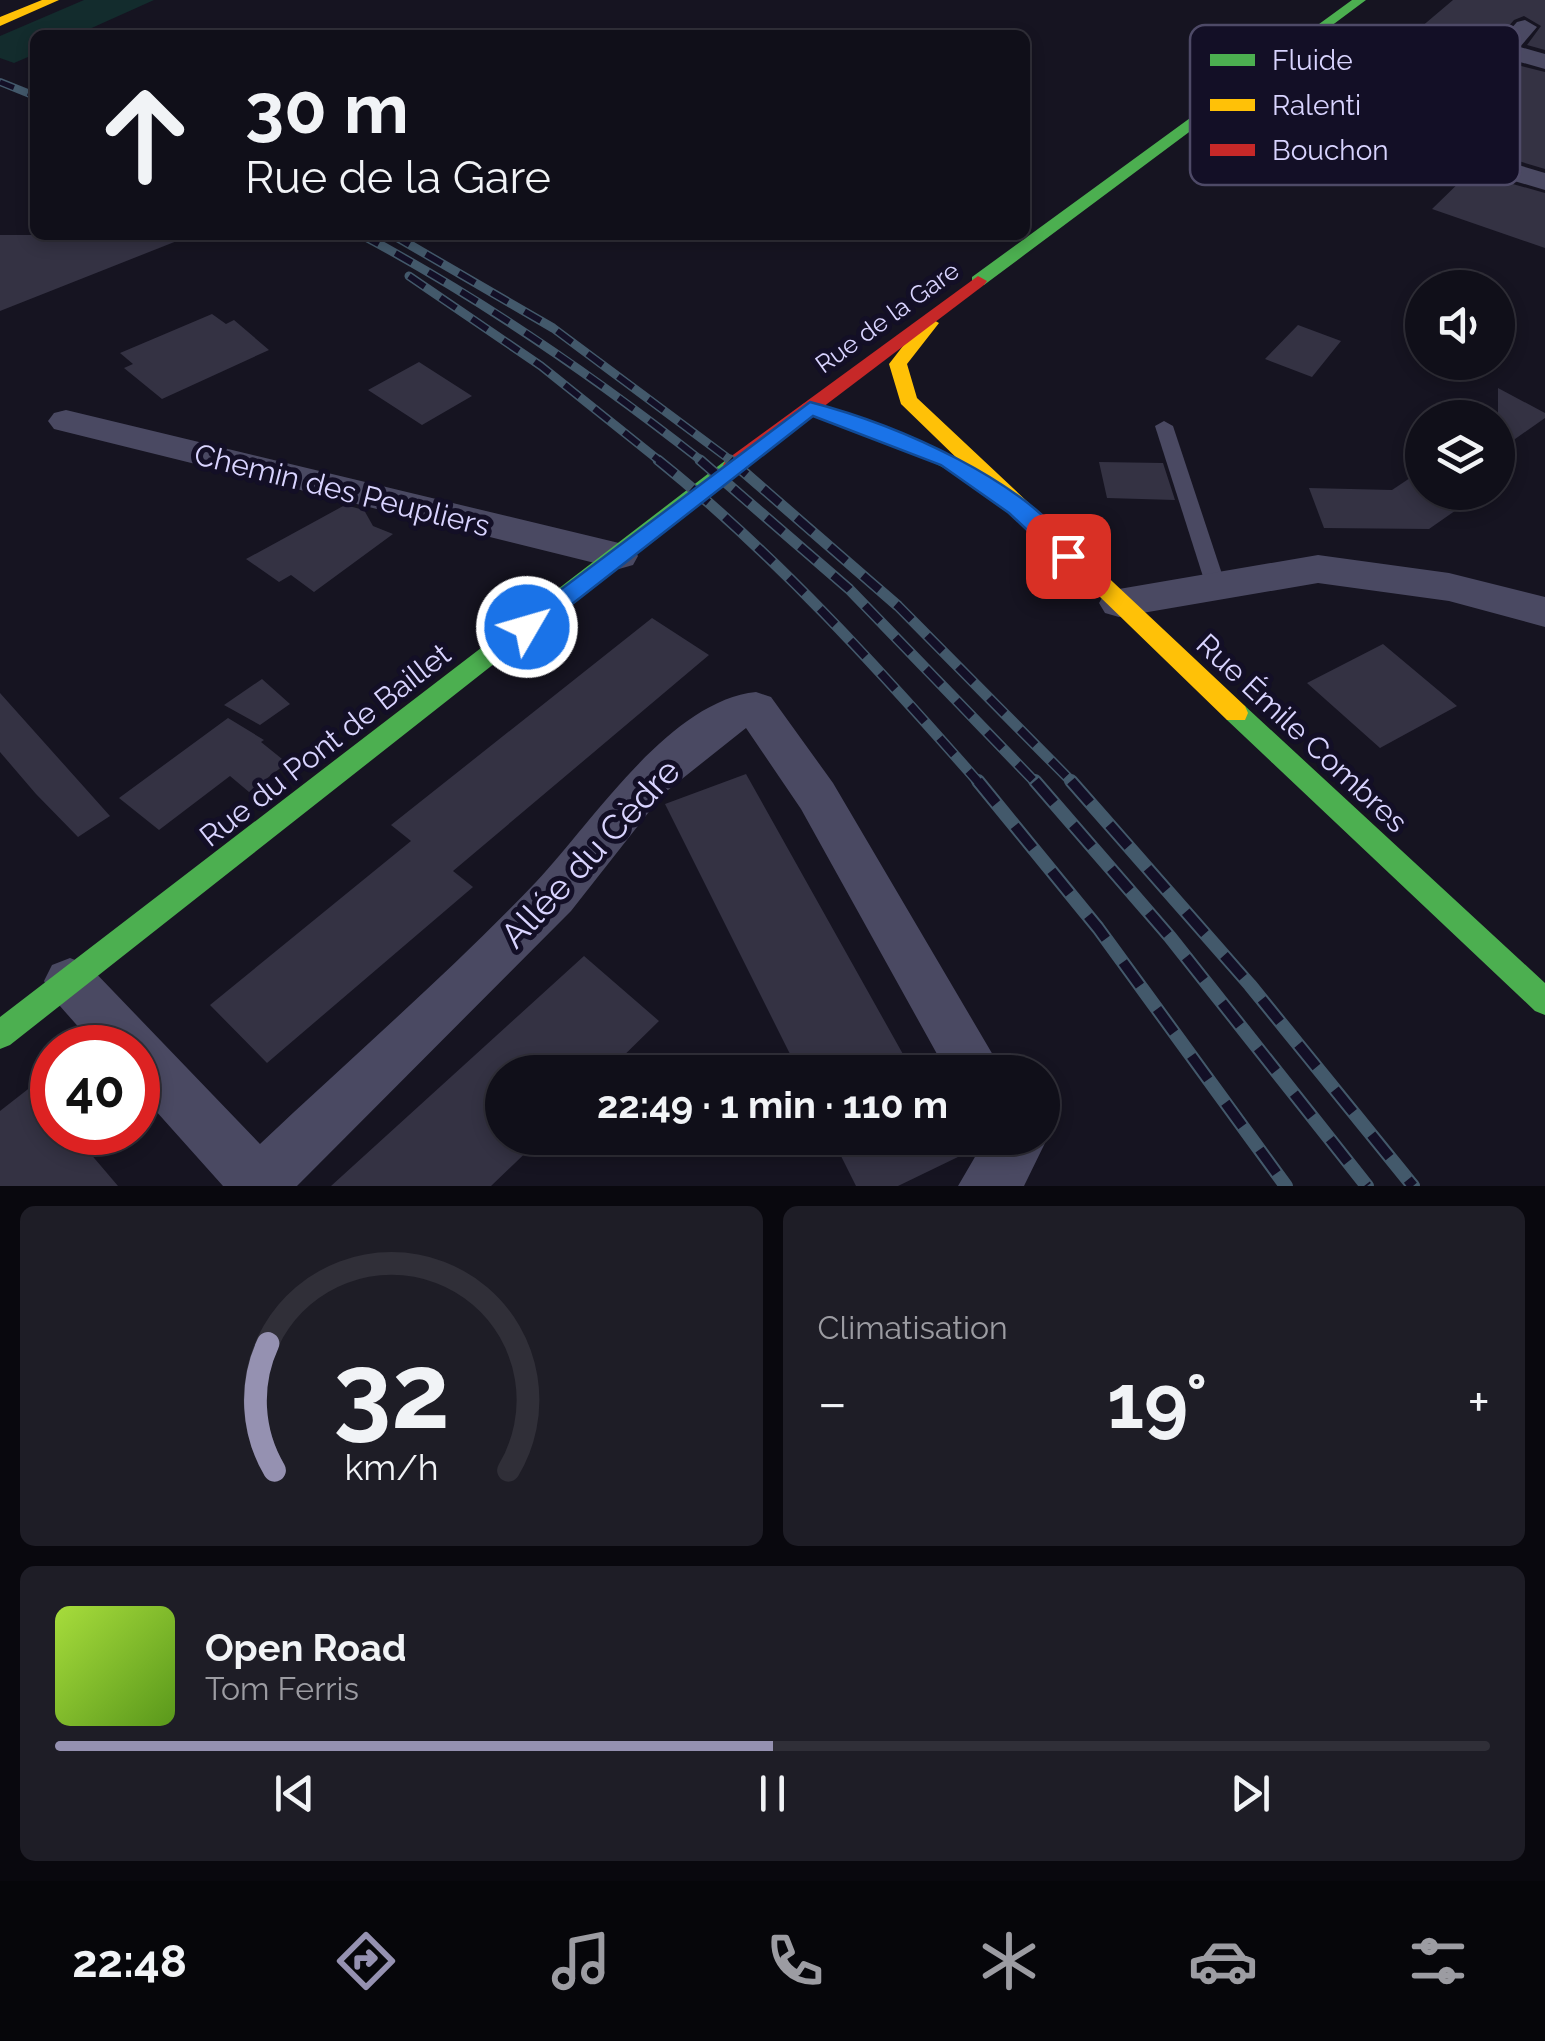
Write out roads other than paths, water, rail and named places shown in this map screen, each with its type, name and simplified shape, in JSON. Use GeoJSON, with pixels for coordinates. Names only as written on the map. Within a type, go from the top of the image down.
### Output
{"type":"FeatureCollection","features":[{"type":"Feature","properties":{"kind":"main road"},"geometry":{"type":"LineString","coordinates":[[0,22],[53,0]]}},
{"type":"Feature","properties":{"kind":"main road","name":"Rue de la Gare"},"geometry":{"type":"LineString","coordinates":[[1326,25],[1360,0]]}},
{"type":"Feature","properties":{"kind":"main road","name":"Rue de la Gare"},"geometry":{"type":"LineString","coordinates":[[688,502],[828,392],[1190,126]]}},
{"type":"Feature","properties":{"kind":"main road"},"geometry":{"type":"LineString","coordinates":[[936,315],[911,342],[898,364],[902,387],[918,410],[975,460],[1017,508]]}},
{"type":"Feature","properties":{"kind":"main road"},"geometry":{"type":"LineString","coordinates":[[828,392],[881,399],[918,410]]}},
{"type":"Feature","properties":{"kind":"main road"},"geometry":{"type":"LineString","coordinates":[[810,408],[904,440],[948,460],[1017,508]]}},
{"type":"Feature","properties":{"kind":"main road","name":"Rue du Pont de Baillet"},"geometry":{"type":"LineString","coordinates":[[0,1036],[688,502]]}},
{"type":"Feature","properties":{"kind":"main road","name":"Rue Émile Combres"},"geometry":{"type":"LineString","coordinates":[[1017,508],[1545,1002]]}},
{"type":"Feature","properties":{"kind":"street"},"geometry":{"type":"LineString","coordinates":[[1520,32],[1525,27]]}},
{"type":"Feature","properties":{"kind":"street"},"geometry":{"type":"LineString","coordinates":[[1520,55],[1545,62]]}},
{"type":"Feature","properties":{"kind":"street","name":"Chemin des Peupliers"},"geometry":{"type":"LineString","coordinates":[[66,421],[618,556]]}},
{"type":"Feature","properties":{"kind":"street"},"geometry":{"type":"LineString","coordinates":[[1119,603],[1318,569],[1449,587],[1545,612]]}},
{"type":"Feature","properties":{"kind":"street","name":"Allée du Cèdre"},"geometry":{"type":"LineString","coordinates":[[160,1078],[258,1185],[554,896],[648,781],[737,711],[756,709],[818,796],[966,1055]]}},
{"type":"Feature","properties":{"kind":"street"},"geometry":{"type":"LineString","coordinates":[[70,981],[111,1025]]}},
{"type":"Feature","properties":{"kind":"street"},"geometry":{"type":"LineString","coordinates":[[986,1186],[1011,1155]]}},
{"type":"Feature","properties":{"kind":"lane"},"geometry":{"type":"LineString","coordinates":[[1164,426],[1216,586]]}},
{"type":"Feature","properties":{"kind":"railway"},"geometry":{"type":"LineString","coordinates":[[0,82],[30,94]]}},
{"type":"Feature","properties":{"kind":"railway"},"geometry":{"type":"LineString","coordinates":[[371,240],[538,341],[703,462]]}},
{"type":"Feature","properties":{"kind":"railway"},"geometry":{"type":"LineString","coordinates":[[402,240],[553,328],[733,462]]}},
{"type":"Feature","properties":{"kind":"railway"},"geometry":{"type":"LineString","coordinates":[[409,276],[541,366],[661,462]]}},
{"type":"Feature","properties":{"kind":"railway"},"geometry":{"type":"LineString","coordinates":[[658,460],[785,574],[980,784]]}},
{"type":"Feature","properties":{"kind":"railway"},"geometry":{"type":"LineString","coordinates":[[700,460],[849,589],[1037,784]]}},
{"type":"Feature","properties":{"kind":"railway"},"geometry":{"type":"LineString","coordinates":[[730,460],[898,606],[1074,784]]}},
{"type":"Feature","properties":{"kind":"railway"},"geometry":{"type":"LineString","coordinates":[[978,781],[1098,928],[1286,1186]]}},
{"type":"Feature","properties":{"kind":"railway"},"geometry":{"type":"LineString","coordinates":[[1035,781],[1170,937],[1367,1186]]}},
{"type":"Feature","properties":{"kind":"railway"},"geometry":{"type":"LineString","coordinates":[[1071,781],[1250,985],[1413,1186]]}}]}
